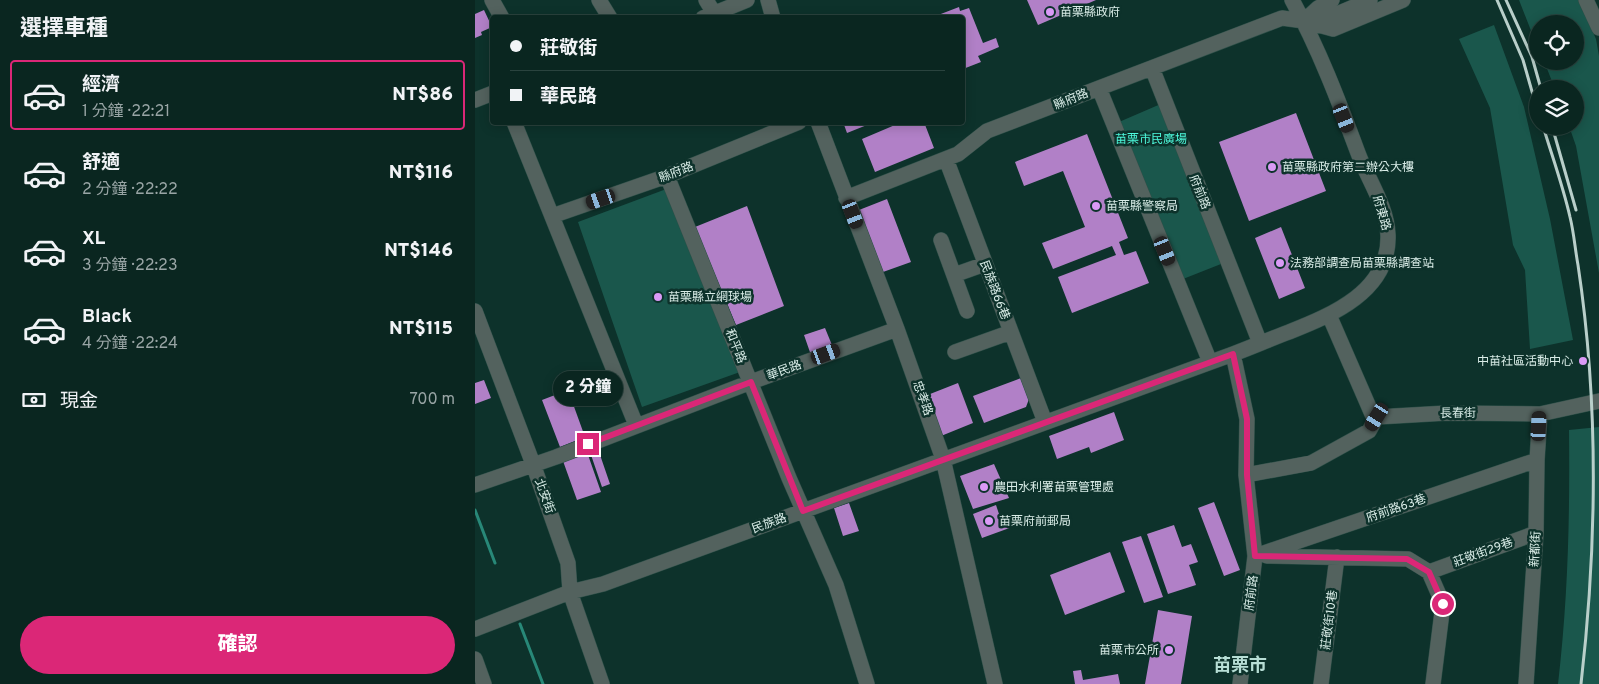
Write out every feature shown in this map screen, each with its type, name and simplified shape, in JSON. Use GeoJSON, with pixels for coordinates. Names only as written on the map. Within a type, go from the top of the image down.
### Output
{"type":"FeatureCollection","features":[{"type":"Feature","properties":{"kind":"street"},"geometry":{"type":"LineString","coordinates":[[492,0],[500,15]]}},
{"type":"Feature","properties":{"kind":"street"},"geometry":{"type":"LineString","coordinates":[[599,0],[608,15]]}},
{"type":"Feature","properties":{"kind":"street"},"geometry":{"type":"LineString","coordinates":[[706,0],[708,15],[747,0]]}},
{"type":"Feature","properties":{"kind":"street"},"geometry":{"type":"LineString","coordinates":[[768,0],[772,15]]}},
{"type":"Feature","properties":{"kind":"street","name":"府東路"},"geometry":{"type":"LineString","coordinates":[[1233,354],[1329,315],[1350,303],[1370,285],[1378,274],[1385,258],[1388,236],[1380,201],[1358,154],[1313,40],[1292,0]]}},
{"type":"Feature","properties":{"kind":"street"},"geometry":{"type":"LineString","coordinates":[[1304,21],[1309,0]]}},
{"type":"Feature","properties":{"kind":"street"},"geometry":{"type":"LineString","coordinates":[[1304,21],[1318,8],[1332,0]]}},
{"type":"Feature","properties":{"kind":"street"},"geometry":{"type":"LineString","coordinates":[[1304,21],[1347,0]]}},
{"type":"Feature","properties":{"kind":"street"},"geometry":{"type":"LineString","coordinates":[[1304,21],[1337,14],[1370,0]]}},
{"type":"Feature","properties":{"kind":"street"},"geometry":{"type":"LineString","coordinates":[[1304,21],[1333,29],[1403,0]]}},
{"type":"Feature","properties":{"kind":"street"},"geometry":{"type":"LineString","coordinates":[[1586,0],[1599,28]]}},
{"type":"Feature","properties":{"kind":"street","name":"縣府路"},"geometry":{"type":"LineString","coordinates":[[846,198],[958,154],[987,131],[1282,18],[1304,21]]}},
{"type":"Feature","properties":{"kind":"street","name":"府前路"},"geometry":{"type":"LineString","coordinates":[[1152,68],[1260,343]]}},
{"type":"Feature","properties":{"kind":"street"},"geometry":{"type":"LineString","coordinates":[[1099,88],[1210,362]]}},
{"type":"Feature","properties":{"kind":"street"},"geometry":{"type":"LineString","coordinates":[[475,100],[490,94]]}},
{"type":"Feature","properties":{"kind":"street"},"geometry":{"type":"LineString","coordinates":[[516,125],[636,425]]}},
{"type":"Feature","properties":{"kind":"street","name":"縣府路"},"geometry":{"type":"LineString","coordinates":[[552,216],[667,176],[792,125]]}},
{"type":"Feature","properties":{"kind":"street","name":"忠孝路"},"geometry":{"type":"LineString","coordinates":[[818,125],[897,329],[943,459],[995,684]]}},
{"type":"Feature","properties":{"kind":"street","name":"民族路66巷"},"geometry":{"type":"LineString","coordinates":[[946,159],[1045,422]]}},
{"type":"Feature","properties":{"kind":"street","name":"和平路"},"geometry":{"type":"LineString","coordinates":[[667,176],[803,511],[836,585],[867,684]]}},
{"type":"Feature","properties":{"kind":"street"},"geometry":{"type":"LineString","coordinates":[[941,240],[967,311]]}},
{"type":"Feature","properties":{"kind":"street"},"geometry":{"type":"LineString","coordinates":[[954,275],[985,264]]}},
{"type":"Feature","properties":{"kind":"street","name":"北安街"},"geometry":{"type":"LineString","coordinates":[[475,311],[569,563],[570,592],[602,684]]}},
{"type":"Feature","properties":{"kind":"street"},"geometry":{"type":"LineString","coordinates":[[1247,475],[1311,462],[1369,430],[1377,417],[1372,414],[1329,315]]}},
{"type":"Feature","properties":{"kind":"street","name":"華民路"},"geometry":{"type":"LineString","coordinates":[[475,485],[897,329]]}},
{"type":"Feature","properties":{"kind":"street"},"geometry":{"type":"LineString","coordinates":[[955,352],[1011,332]]}},
{"type":"Feature","properties":{"kind":"street","name":"府前路"},"geometry":{"type":"LineString","coordinates":[[1233,354],[1247,419],[1247,475],[1255,556],[1240,684]]}},
{"type":"Feature","properties":{"kind":"street","name":"民族路"},"geometry":{"type":"LineString","coordinates":[[475,629],[570,592],[603,584],[1233,354]]}},
{"type":"Feature","properties":{"kind":"street","name":"長春街"},"geometry":{"type":"LineString","coordinates":[[1377,417],[1447,413],[1540,414],[1599,401]]}},
{"type":"Feature","properties":{"kind":"street","name":"新都街"},"geometry":{"type":"LineString","coordinates":[[1526,684],[1537,533],[1537,460],[1540,414]]}},
{"type":"Feature","properties":{"kind":"street","name":"府前路63巷"},"geometry":{"type":"LineString","coordinates":[[1255,556],[1537,460]]}},
{"type":"Feature","properties":{"kind":"street","name":"莊敬街29巷"},"geometry":{"type":"LineString","coordinates":[[1429,572],[1537,533]]}},
{"type":"Feature","properties":{"kind":"street"},"geometry":{"type":"LineString","coordinates":[[1255,556],[1407,559],[1429,572],[1443,604],[1433,684]]}},
{"type":"Feature","properties":{"kind":"street","name":"莊敬街10巷"},"geometry":{"type":"LineString","coordinates":[[1321,684],[1337,557]]}},
{"type":"Feature","properties":{"kind":"street"},"geometry":{"type":"LineString","coordinates":[[475,659],[484,684]]}},
{"type":"Feature","properties":{"kind":"green space"},"geometry":{"type":"Polygon","coordinates":[[[1519,0],[1578,0],[1596,39],[1599,56],[1599,273],[1576,146],[1572,135],[1584,135],[1584,80],[1551,80],[1548,70],[1584,70],[1584,15],[1529,15],[1529,26],[1519,0]]]}},
{"type":"Feature","properties":{"kind":"green space"},"geometry":{"type":"Polygon","coordinates":[[[1494,25],[1524,107],[1550,219],[1573,340],[1530,349],[1525,270],[1513,245],[1490,108],[1459,39],[1494,25]]]}},
{"type":"Feature","properties":{"kind":"green space","name":"苗栗市民廣場"},"geometry":{"type":"Polygon","coordinates":[[[1163,103],[1221,264],[1183,279],[1119,122],[1163,103]]]}},
{"type":"Feature","properties":{"kind":"green space","name":"苗栗縣立網球場"},"geometry":{"type":"Polygon","coordinates":[[[669,188],[740,372],[642,407],[578,222],[669,188]]]}},
{"type":"Feature","properties":{"kind":"green space"},"geometry":{"type":"Polygon","coordinates":[[[1599,427],[1599,684],[1558,684],[1568,557],[1569,430],[1599,427]]]}},
{"type":"Feature","properties":{"kind":"building","name":"苗栗縣政府"},"geometry":{"type":"Polygon","coordinates":[[[1027,0],[1096,0],[1038,25],[1027,0]]]}},
{"type":"Feature","properties":{"kind":"building"},"geometry":{"type":"Polygon","coordinates":[[[959,7],[960,11],[969,8],[983,43],[996,38],[999,47],[978,56],[981,62],[965,68],[965,15],[938,15],[959,7]]]}},
{"type":"Feature","properties":{"kind":"building"},"geometry":{"type":"Polygon","coordinates":[[[484,10],[490,23],[490,28],[481,32],[482,35],[475,38],[475,14],[484,10]]]}},
{"type":"Feature","properties":{"kind":"building","name":"苗栗縣政府第二辦公大樓"},"geometry":{"type":"Polygon","coordinates":[[[1296,113],[1326,191],[1249,221],[1219,142],[1296,113]]]}},
{"type":"Feature","properties":{"kind":"building"},"geometry":{"type":"Polygon","coordinates":[[[844,125],[867,125],[847,133],[844,125]]]}},
{"type":"Feature","properties":{"kind":"building"},"geometry":{"type":"Polygon","coordinates":[[[895,125],[925,125],[934,148],[875,172],[862,139],[895,125]]]}},
{"type":"Feature","properties":{"kind":"building","name":"苗栗縣警察局"},"geometry":{"type":"Polygon","coordinates":[[[1087,134],[1128,238],[1119,242],[1124,255],[1136,251],[1149,283],[1072,313],[1058,277],[1116,255],[1112,246],[1053,269],[1042,243],[1085,227],[1063,171],[1024,186],[1015,162],[1087,134]]]}},
{"type":"Feature","properties":{"kind":"building"},"geometry":{"type":"Polygon","coordinates":[[[887,199],[911,262],[883,272],[859,210],[887,199]]]}},
{"type":"Feature","properties":{"kind":"building"},"geometry":{"type":"Polygon","coordinates":[[[747,206],[784,306],[736,325],[695,227],[747,206]]]}},
{"type":"Feature","properties":{"kind":"building","name":"法務部調查局苗栗縣調查站"},"geometry":{"type":"Polygon","coordinates":[[[1281,227],[1305,288],[1279,299],[1255,238],[1281,227]]]}},
{"type":"Feature","properties":{"kind":"building"},"geometry":{"type":"Polygon","coordinates":[[[825,328],[834,350],[812,358],[804,335],[825,328]]]}},
{"type":"Feature","properties":{"kind":"building"},"geometry":{"type":"Polygon","coordinates":[[[1021,378],[1029,399],[1026,407],[984,423],[973,396],[1021,378]]]}},
{"type":"Feature","properties":{"kind":"building"},"geometry":{"type":"Polygon","coordinates":[[[484,380],[491,398],[475,404],[475,383],[484,380]]]}},
{"type":"Feature","properties":{"kind":"building"},"geometry":{"type":"Polygon","coordinates":[[[958,383],[973,423],[941,436],[925,396],[958,383]]]}},
{"type":"Feature","properties":{"kind":"building"},"geometry":{"type":"Polygon","coordinates":[[[568,390],[585,437],[560,447],[542,400],[568,390]]]}},
{"type":"Feature","properties":{"kind":"building"},"geometry":{"type":"Polygon","coordinates":[[[1114,412],[1124,440],[1091,453],[1089,447],[1057,459],[1049,436],[1114,412]]]}},
{"type":"Feature","properties":{"kind":"building"},"geometry":{"type":"Polygon","coordinates":[[[598,449],[610,484],[602,487],[590,452],[598,449]]]}},
{"type":"Feature","properties":{"kind":"building"},"geometry":{"type":"Polygon","coordinates":[[[587,452],[601,492],[577,500],[563,461],[587,452]]]}},
{"type":"Feature","properties":{"kind":"building","name":"農田水利署苗栗管理處"},"geometry":{"type":"Polygon","coordinates":[[[994,464],[1009,498],[973,509],[960,476],[994,464]]]}},
{"type":"Feature","properties":{"kind":"building"},"geometry":{"type":"Polygon","coordinates":[[[1214,502],[1240,570],[1224,576],[1198,508],[1214,502]]]}},
{"type":"Feature","properties":{"kind":"building"},"geometry":{"type":"Polygon","coordinates":[[[849,503],[859,531],[843,536],[834,508],[849,503]]]}},
{"type":"Feature","properties":{"kind":"building","name":"苗栗府前郵局"},"geometry":{"type":"Polygon","coordinates":[[[996,505],[1002,523],[1012,519],[1015,526],[982,538],[973,514],[996,505]]]}},
{"type":"Feature","properties":{"kind":"building"},"geometry":{"type":"Polygon","coordinates":[[[1174,525],[1182,547],[1191,544],[1198,562],[1189,565],[1196,585],[1168,594],[1147,534],[1174,525]]]}},
{"type":"Feature","properties":{"kind":"building"},"geometry":{"type":"Polygon","coordinates":[[[1141,536],[1163,597],[1144,603],[1122,542],[1141,536]]]}},
{"type":"Feature","properties":{"kind":"building"},"geometry":{"type":"Polygon","coordinates":[[[1110,552],[1125,592],[1065,615],[1050,575],[1110,552]]]}},
{"type":"Feature","properties":{"kind":"building","name":"苗栗市公所"},"geometry":{"type":"Polygon","coordinates":[[[1158,610],[1192,616],[1181,684],[1145,684],[1158,610]]]}},
{"type":"Feature","properties":{"kind":"building"},"geometry":{"type":"Polygon","coordinates":[[[1081,670],[1083,680],[1118,674],[1120,684],[1075,684],[1073,671],[1081,670]]]}},
{"type":"Feature","properties":{"kind":"waterway"},"geometry":{"type":"LineString","coordinates":[[475,510],[495,563]]}},
{"type":"Feature","properties":{"kind":"waterway"},"geometry":{"type":"LineString","coordinates":[[520,624],[543,684]]}},
{"type":"Feature","properties":{"kind":"railway"},"geometry":{"type":"LineString","coordinates":[[1497,0],[1523,60],[1529,81]]}},
{"type":"Feature","properties":{"kind":"railway"},"geometry":{"type":"LineString","coordinates":[[1506,0],[1532,57],[1538,80]]}},
{"type":"Feature","properties":{"kind":"railway"},"geometry":{"type":"LineString","coordinates":[[1546,135],[1561,182],[1571,223],[1585,317],[1590,370],[1593,527],[1581,684]]}},
{"type":"Feature","properties":{"kind":"railway"},"geometry":{"type":"LineString","coordinates":[[1555,135],[1576,210]]}},
{"type":"Feature","properties":{"kind":"place","name":"苗栗縣政府"},"geometry":{"type":"Point","coordinates":[1050,12]}},
{"type":"Feature","properties":{"kind":"place","name":"苗栗縣政府第二辦公大樓"},"geometry":{"type":"Point","coordinates":[1272,167]}},
{"type":"Feature","properties":{"kind":"place","name":"苗栗縣警察局"},"geometry":{"type":"Point","coordinates":[1096,206]}},
{"type":"Feature","properties":{"kind":"place","name":"法務部調查局苗栗縣調查站"},"geometry":{"type":"Point","coordinates":[1280,263]}},
{"type":"Feature","properties":{"kind":"place","name":"苗栗縣立網球場"},"geometry":{"type":"Point","coordinates":[658,297]}},
{"type":"Feature","properties":{"kind":"place","name":"中苗社區活動中心"},"geometry":{"type":"Point","coordinates":[1583,361]}},
{"type":"Feature","properties":{"kind":"place","name":"農田水利署苗栗管理處"},"geometry":{"type":"Point","coordinates":[984,487]}},
{"type":"Feature","properties":{"kind":"place","name":"苗栗府前郵局"},"geometry":{"type":"Point","coordinates":[989,521]}},
{"type":"Feature","properties":{"kind":"place","name":"苗栗市公所"},"geometry":{"type":"Point","coordinates":[1169,650]}},
{"type":"Feature","properties":{"kind":"district","name":"苗栗市"},"geometry":{"type":"Point","coordinates":[1240,665]}},
{"type":"Feature","properties":{"kind":"route"},"geometry":{"type":"LineString","coordinates":[[588,444],[751,382],[803,511],[1233,354],[1247,419],[1247,475],[1255,556],[1407,559],[1429,572],[1443,604]]}}]}
